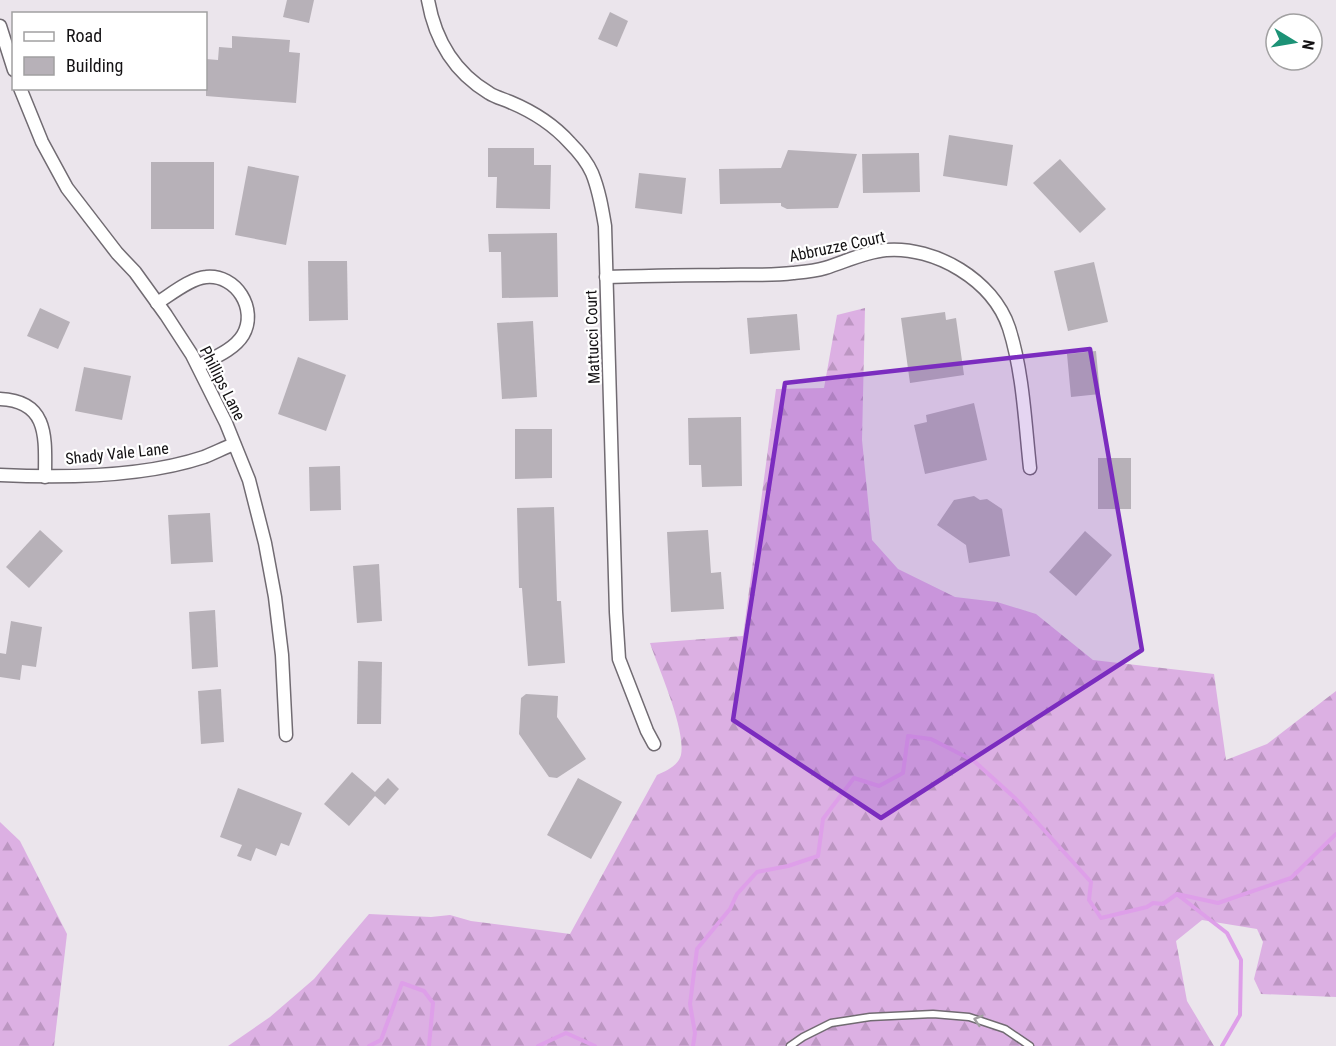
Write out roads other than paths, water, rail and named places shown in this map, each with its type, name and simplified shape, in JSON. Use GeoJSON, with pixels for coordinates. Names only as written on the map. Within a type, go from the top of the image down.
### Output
{"type":"FeatureCollection","features":[{"type":"Feature","properties":{"kind":"street","name":"Mattucci Court"},"geometry":{"type":"LineString","coordinates":[[428,0],[437,34],[445,51],[457,67],[490,93],[548,121],[580,153],[592,171],[600,196],[605,226],[616,612],[620,659],[654,744]]}},
{"type":"Feature","properties":{"kind":"street"},"geometry":{"type":"LineString","coordinates":[[0,26],[12,64]]}},
{"type":"Feature","properties":{"kind":"street","name":"Phillips Lane"},"geometry":{"type":"LineString","coordinates":[[21,90],[42,142],[68,188],[157,303],[198,366],[226,423],[252,489],[265,543],[282,655],[286,735]]}},
{"type":"Feature","properties":{"kind":"street","name":"Abbruzze Court"},"geometry":{"type":"LineString","coordinates":[[606,277],[790,273],[822,269],[852,258],[888,250],[932,255],[951,263],[970,277],[992,299],[1008,326],[1024,406],[1030,468]]}},
{"type":"Feature","properties":{"kind":"street"},"geometry":{"type":"LineString","coordinates":[[157,303],[184,286],[205,277],[224,279],[238,288],[245,301],[249,319],[243,335],[228,350],[198,366]]}},
{"type":"Feature","properties":{"kind":"street"},"geometry":{"type":"LineString","coordinates":[[0,399],[22,402],[41,422],[45,436],[45,477]]}},
{"type":"Feature","properties":{"kind":"street","name":"Shady Vale Lane"},"geometry":{"type":"LineString","coordinates":[[0,475],[45,477],[121,472],[204,457],[234,444]]}},
{"type":"Feature","properties":{"kind":"lane"},"geometry":{"type":"LineString","coordinates":[[790,1046],[803,1036],[831,1023],[870,1017],[933,1014],[969,1017],[1005,1029],[1030,1046]]}},
{"type":"Feature","properties":{"kind":"waterway"},"geometry":{"type":"LineString","coordinates":[[693,1046],[695,1033],[690,1004],[697,949],[730,909],[737,894],[757,872],[788,866],[818,856],[823,819],[854,778],[879,786],[903,773],[908,736],[931,739],[974,761],[1016,799],[1091,882],[1089,900],[1101,918],[1147,907],[1153,903],[1163,904],[1177,894],[1218,903],[1291,878],[1336,834]]}},
{"type":"Feature","properties":{"kind":"waterway"},"geometry":{"type":"LineString","coordinates":[[1178,895],[1227,933],[1241,960],[1240,1015],[1222,1046]]}},
{"type":"Feature","properties":{"kind":"waterway"},"geometry":{"type":"LineString","coordinates":[[369,1046],[381,1040],[402,983],[424,991],[433,1003],[429,1046]]}},
{"type":"Feature","properties":{"kind":"waterway"},"geometry":{"type":"LineString","coordinates":[[538,1046],[566,1033],[595,1046]]}}]}
